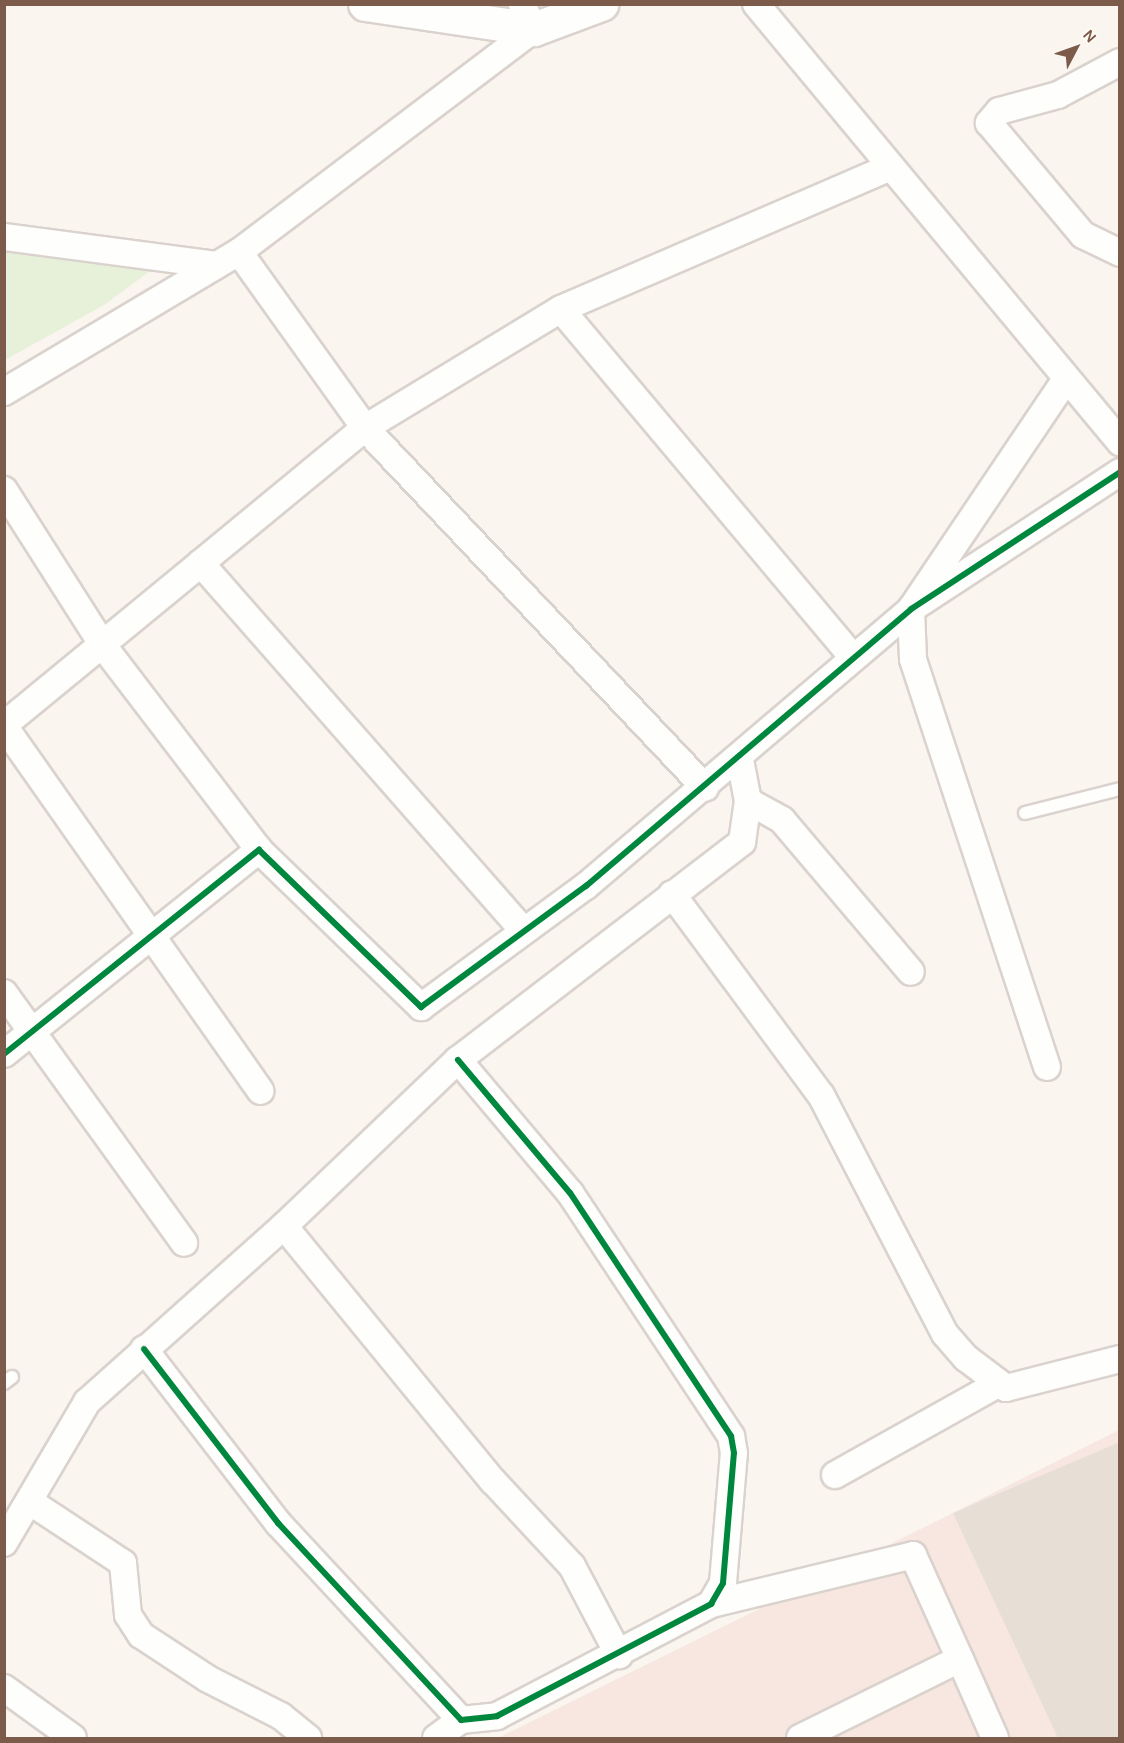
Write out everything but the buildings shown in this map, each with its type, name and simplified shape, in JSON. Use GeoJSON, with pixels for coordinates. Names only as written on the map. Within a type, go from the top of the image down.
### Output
{"type":"FeatureCollection","features":[{"type":"Feature","properties":{"kind":"main road"},"geometry":{"type":"LineString","coordinates":[[365,4],[528,16],[601,4]]}},
{"type":"Feature","properties":{"kind":"street"},"geometry":{"type":"LineString","coordinates":[[756,4],[889,168],[1119,442]]}},
{"type":"Feature","properties":{"kind":"street"},"geometry":{"type":"LineString","coordinates":[[4,392],[239,252],[528,16]]}},
{"type":"Feature","properties":{"kind":"street"},"geometry":{"type":"LineString","coordinates":[[1119,62],[1058,95],[999,111],[989,123],[1083,235],[1119,253]]}},
{"type":"Feature","properties":{"kind":"street"},"geometry":{"type":"LineString","coordinates":[[261,1091],[148,937],[4,725],[104,647],[201,563],[365,428],[561,309],[889,168]]}},
{"type":"Feature","properties":{"kind":"street"},"geometry":{"type":"LineString","coordinates":[[4,237],[216,265]]}},
{"type":"Feature","properties":{"kind":"street"},"geometry":{"type":"LineString","coordinates":[[239,252],[365,428],[705,788]]}},
{"type":"Feature","properties":{"kind":"street"},"geometry":{"type":"LineString","coordinates":[[561,309],[851,655]]}},
{"type":"Feature","properties":{"kind":"street"},"geometry":{"type":"LineString","coordinates":[[1047,1067],[913,659],[911,609],[1066,379]]}},
{"type":"Feature","properties":{"kind":"street"},"geometry":{"type":"LineString","coordinates":[[4,490],[104,647],[259,850],[421,1007],[522,929],[586,886],[740,759],[851,655],[911,609],[1119,471]]}},
{"type":"Feature","properties":{"kind":"street"},"geometry":{"type":"LineString","coordinates":[[201,563],[522,929]]}},
{"type":"Feature","properties":{"kind":"street"},"geometry":{"type":"LineString","coordinates":[[4,1543],[32,1503],[87,1402],[284,1226],[458,1060],[742,842],[748,801],[740,759]]}},
{"type":"Feature","properties":{"kind":"street"},"geometry":{"type":"LineString","coordinates":[[748,801],[782,820],[911,972]]}},
{"type":"Feature","properties":{"kind":"street"},"geometry":{"type":"LineString","coordinates":[[4,1054],[259,850]]}},
{"type":"Feature","properties":{"kind":"street"},"geometry":{"type":"LineString","coordinates":[[672,894],[821,1095],[945,1334],[996,1385],[1006,1388],[1119,1359]]}},
{"type":"Feature","properties":{"kind":"street"},"geometry":{"type":"LineString","coordinates":[[4,993],[35,1030],[184,1243]]}},
{"type":"Feature","properties":{"kind":"street"},"geometry":{"type":"LineString","coordinates":[[458,1060],[570,1193],[731,1436],[734,1453],[723,1583],[711,1604]]}},
{"type":"Feature","properties":{"kind":"street"},"geometry":{"type":"LineString","coordinates":[[284,1226],[493,1481],[572,1566],[619,1655]]}},
{"type":"Feature","properties":{"kind":"street"},"geometry":{"type":"LineString","coordinates":[[144,1349],[279,1523],[461,1720]]}},
{"type":"Feature","properties":{"kind":"street"},"geometry":{"type":"LineString","coordinates":[[835,1475],[996,1385]]}},
{"type":"Feature","properties":{"kind":"street"},"geometry":{"type":"LineString","coordinates":[[32,1503],[123,1563],[128,1615],[141,1635],[208,1679],[280,1716],[308,1738]]}},
{"type":"Feature","properties":{"kind":"street"},"geometry":{"type":"LineString","coordinates":[[436,1738],[461,1720],[497,1716],[619,1655],[711,1604],[914,1555],[995,1738]]}},
{"type":"Feature","properties":{"kind":"street"},"geometry":{"type":"LineString","coordinates":[[800,1738],[960,1659]]}},
{"type":"Feature","properties":{"kind":"street"},"geometry":{"type":"LineString","coordinates":[[4,1688],[73,1738]]}},
{"type":"Feature","properties":{"kind":"lane"},"geometry":{"type":"LineString","coordinates":[[1025,813],[1119,789]]}},
{"type":"Feature","properties":{"kind":"shaded area"},"geometry":{"type":"Polygon","coordinates":[[[1119,1430],[1119,1738],[498,1738],[953,1513],[1119,1430]]]}},
{"type":"Feature","properties":{"kind":"green space"},"geometry":{"type":"Polygon","coordinates":[[[5,252],[150,271],[104,305],[5,360],[5,252]]]}},
{"type":"Feature","properties":{"kind":"cycle path"},"geometry":{"type":"LineString","coordinates":[[4,1054],[259,850],[421,1007],[586,886],[911,609],[1120,472]]}},
{"type":"Feature","properties":{"kind":"cycle path"},"geometry":{"type":"LineString","coordinates":[[144,1349],[278,1523],[461,1720],[497,1716],[711,1604],[723,1583],[734,1453],[731,1436],[570,1193],[458,1060]]}}]}
